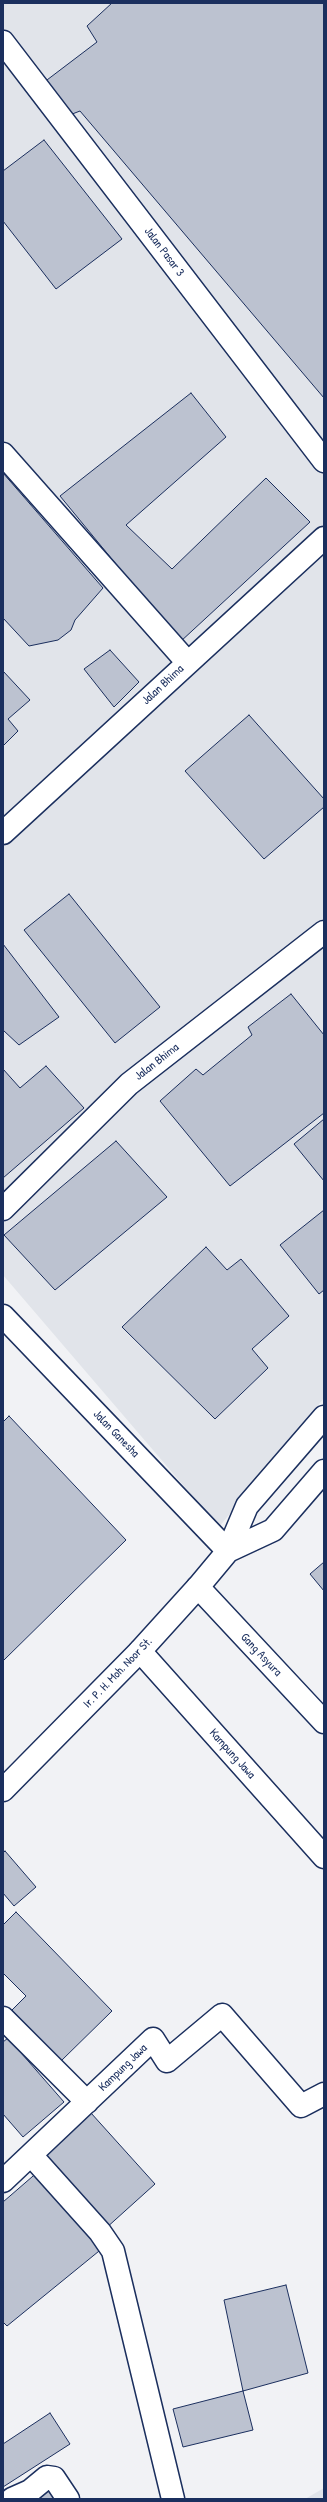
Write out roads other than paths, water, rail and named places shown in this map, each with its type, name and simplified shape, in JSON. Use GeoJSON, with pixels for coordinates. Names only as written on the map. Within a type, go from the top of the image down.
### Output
{"type":"FeatureCollection","features":[{"type":"Feature","properties":{"kind":"street","name":"Jalan Pasar 3"},"geometry":{"type":"LineString","coordinates":[[3,42],[324,461]]}},
{"type":"Feature","properties":{"kind":"street"},"geometry":{"type":"LineString","coordinates":[[3,454],[188,663]]}},
{"type":"Feature","properties":{"kind":"street","name":"Jalan Bhima"},"geometry":{"type":"LineString","coordinates":[[3,833],[324,538]]}},
{"type":"Feature","properties":{"kind":"street","name":"Jalan Bhima"},"geometry":{"type":"LineString","coordinates":[[3,1209],[129,1084],[324,932]]}},
{"type":"Feature","properties":{"kind":"street","name":"Jalan Ganesha"},"geometry":{"type":"LineString","coordinates":[[3,1316],[228,1551]]}},
{"type":"Feature","properties":{"kind":"street","name":"Ir. P. H. Moh. Noor St."},"geometry":{"type":"LineString","coordinates":[[3,1790],[140,1651],[198,1587],[228,1551],[247,1506],[324,1417]]}},
{"type":"Feature","properties":{"kind":"street","name":"Ir. P. H. Moh. Noor St."},"geometry":{"type":"LineString","coordinates":[[228,1551],[273,1530],[324,1471]]}},
{"type":"Feature","properties":{"kind":"street","name":"Gang Asyura"},"geometry":{"type":"LineString","coordinates":[[198,1587],[324,1722]]}},
{"type":"Feature","properties":{"kind":"street","name":"Kampung Jawa"},"geometry":{"type":"LineString","coordinates":[[140,1651],[324,1857]]}},
{"type":"Feature","properties":{"kind":"street","name":"Kampung Jawa"},"geometry":{"type":"LineString","coordinates":[[3,2181],[153,2039],[168,2060],[222,2015],[301,2106],[324,2094]]}},
{"type":"Feature","properties":{"kind":"street"},"geometry":{"type":"LineString","coordinates":[[3,2018],[87,2102]]}},
{"type":"Feature","properties":{"kind":"street"},"geometry":{"type":"LineString","coordinates":[[31,2155],[100,2232],[113,2251],[173,2499]]}},
{"type":"Feature","properties":{"kind":"street"},"geometry":{"type":"LineString","coordinates":[[12,2499],[30,2491],[47,2477],[54,2478],[68,2499]]}},
{"type":"Feature","properties":{"kind":"street"},"geometry":{"type":"LineString","coordinates":[[3,2498],[8,2499]]}}]}
